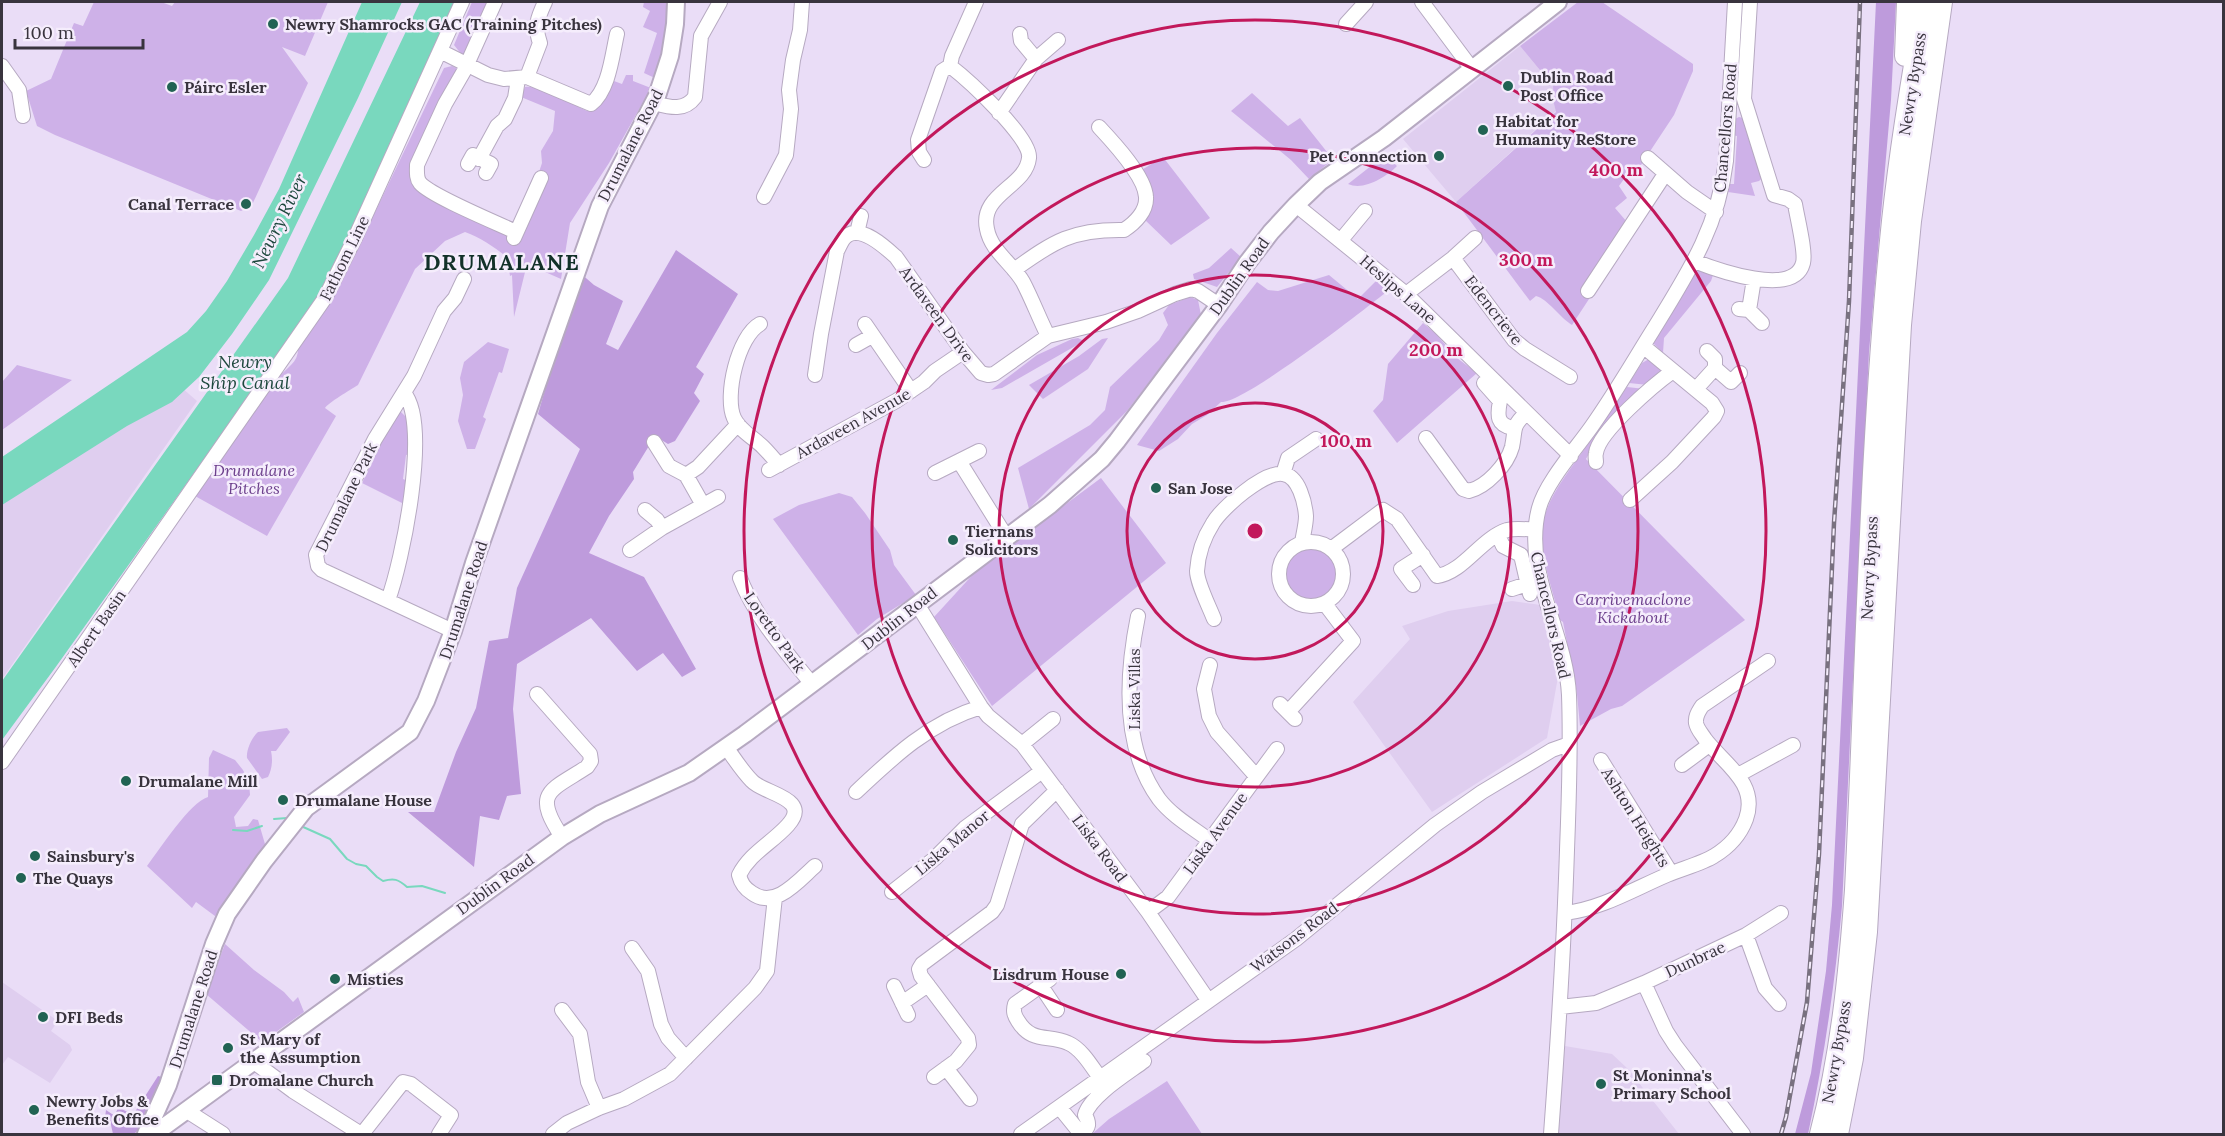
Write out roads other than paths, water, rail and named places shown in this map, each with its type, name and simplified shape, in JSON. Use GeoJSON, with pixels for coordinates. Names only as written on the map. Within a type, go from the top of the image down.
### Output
{"type":"FeatureCollection","features":[{"type":"Feature","properties":{"kind":"highway"},"geometry":{"type":"LineString","coordinates":[[1907,2],[1905,64],[1907,110]]}},
{"type":"Feature","properties":{"kind":"highway","name":"Newry Bypass"},"geometry":{"type":"LineString","coordinates":[[1820,1134],[1838,1054],[1848,974],[1855,890],[1882,331],[1892,219],[1925,2]]}},
{"type":"Feature","properties":{"kind":"highway","name":"Newry Bypass"},"geometry":{"type":"LineString","coordinates":[[1838,1134],[1853,1058],[1867,932],[1903,302],[1929,80],[1942,2]]}},
{"type":"Feature","properties":{"kind":"main road","name":"Dublin Road"},"geometry":{"type":"LineString","coordinates":[[154,1134],[562,837],[600,814],[689,773],[812,684],[1050,505],[1102,459],[1134,421],[1270,232],[1296,205],[1320,182],[1384,138],[1558,2]]}},
{"type":"Feature","properties":{"kind":"main road","name":"Drumalane Road"},"geometry":{"type":"LineString","coordinates":[[146,1134],[168,1085],[216,936],[227,914],[264,861],[306,808],[410,732],[434,684],[474,563],[600,206],[653,103],[670,56],[679,4]]}},
{"type":"Feature","properties":{"kind":"street","name":"Fathom Line"},"geometry":{"type":"LineString","coordinates":[[189,493],[325,298],[462,2]]}},
{"type":"Feature","properties":{"kind":"street"},"geometry":{"type":"LineString","coordinates":[[495,2],[467,65],[445,104],[417,165],[419,182],[433,192],[515,235],[541,178]]}},
{"type":"Feature","properties":{"kind":"street"},"geometry":{"type":"LineString","coordinates":[[486,173],[491,164],[473,161],[497,126],[505,119],[540,43],[536,22],[545,2]]}},
{"type":"Feature","properties":{"kind":"street"},"geometry":{"type":"LineString","coordinates":[[653,103],[672,108],[685,107],[695,97],[701,36],[720,2]]}},
{"type":"Feature","properties":{"kind":"street"},"geometry":{"type":"LineString","coordinates":[[764,197],[786,155],[791,109],[789,90],[800,30],[801,2]]}},
{"type":"Feature","properties":{"kind":"street"},"geometry":{"type":"LineString","coordinates":[[924,160],[919,152],[918,140],[942,72],[950,66],[975,2]]}},
{"type":"Feature","properties":{"kind":"street"},"geometry":{"type":"LineString","coordinates":[[1346,24],[1366,2]]}},
{"type":"Feature","properties":{"kind":"street"},"geometry":{"type":"LineString","coordinates":[[1422,2],[1472,69]]}},
{"type":"Feature","properties":{"kind":"street","name":"Chancellors Road"},"geometry":{"type":"LineString","coordinates":[[1551,1134],[1565,913],[1569,744],[1567,678],[1535,554],[1535,530],[1542,499],[1621,383],[1694,261],[1716,212],[1723,185],[1730,115],[1735,2]]}},
{"type":"Feature","properties":{"kind":"street"},"geometry":{"type":"LineString","coordinates":[[1694,261],[1727,274],[1754,279],[1792,278],[1800,272],[1804,260],[1795,204],[1774,195],[1747,112],[1744,86],[1750,2]]}},
{"type":"Feature","properties":{"kind":"street"},"geometry":{"type":"LineString","coordinates":[[440,51],[488,75],[504,79],[523,78],[591,104],[598,98],[603,88],[617,34]]}},
{"type":"Feature","properties":{"kind":"street"},"geometry":{"type":"LineString","coordinates":[[1020,34],[1021,41],[1036,58]]}},
{"type":"Feature","properties":{"kind":"street"},"geometry":{"type":"LineString","coordinates":[[999,112],[1036,58],[1058,40]]}},
{"type":"Feature","properties":{"kind":"street"},"geometry":{"type":"LineString","coordinates":[[2,66],[19,90],[23,116]]}},
{"type":"Feature","properties":{"kind":"street"},"geometry":{"type":"LineString","coordinates":[[950,66],[999,112],[1028,147],[1030,156],[1024,172],[991,205],[986,217],[987,230],[996,249],[1022,281],[1048,336],[1106,322],[1191,289],[1219,304]]}},
{"type":"Feature","properties":{"kind":"street"},"geometry":{"type":"LineString","coordinates":[[1730,115],[1747,112]]}},
{"type":"Feature","properties":{"kind":"street"},"geometry":{"type":"LineString","coordinates":[[1014,270],[1047,246],[1057,242],[1089,231],[1124,230],[1139,217],[1145,207],[1146,196],[1142,184],[1099,127]]}},
{"type":"Feature","properties":{"kind":"street"},"geometry":{"type":"LineString","coordinates":[[1648,158],[1665,174],[1716,212]]}},
{"type":"Feature","properties":{"kind":"street"},"geometry":{"type":"LineString","coordinates":[[1596,287],[1665,174]]}},
{"type":"Feature","properties":{"kind":"street","name":"Heslips Lane"},"geometry":{"type":"LineString","coordinates":[[1296,205],[1406,294],[1571,456]]}},
{"type":"Feature","properties":{"kind":"street"},"geometry":{"type":"LineString","coordinates":[[1341,240],[1365,211]]}},
{"type":"Feature","properties":{"kind":"street"},"geometry":{"type":"LineString","coordinates":[[815,375],[820,334],[837,251],[843,240],[850,234],[857,233],[861,216]]}},
{"type":"Feature","properties":{"kind":"street","name":"Ardaveen Drive"},"geometry":{"type":"LineString","coordinates":[[857,233],[884,246],[896,257],[963,352],[981,373],[994,374],[1048,336]]}},
{"type":"Feature","properties":{"kind":"street","name":"Edencrieve"},"geometry":{"type":"LineString","coordinates":[[1406,294],[1475,238]]}},
{"type":"Feature","properties":{"kind":"street","name":"Edencrieve"},"geometry":{"type":"LineString","coordinates":[[1453,258],[1514,340],[1525,350],[1569,377]]}},
{"type":"Feature","properties":{"kind":"street","name":"Drumalane Park"},"geometry":{"type":"LineString","coordinates":[[453,631],[322,570],[318,566],[316,555],[375,439],[404,393],[444,311],[456,298],[464,279]]}},
{"type":"Feature","properties":{"kind":"street"},"geometry":{"type":"LineString","coordinates":[[1754,279],[1744,310],[1762,323]]}},
{"type":"Feature","properties":{"kind":"street"},"geometry":{"type":"LineString","coordinates":[[687,475],[698,467],[738,424],[731,407],[735,370],[747,334],[760,324]]}},
{"type":"Feature","properties":{"kind":"street"},"geometry":{"type":"LineString","coordinates":[[856,345],[869,330],[911,391]]}},
{"type":"Feature","properties":{"kind":"street"},"geometry":{"type":"LineString","coordinates":[[1630,501],[1672,462],[1721,409],[1643,346]]}},
{"type":"Feature","properties":{"kind":"street"},"geometry":{"type":"LineString","coordinates":[[1696,389],[1715,368],[1715,358],[1707,351]]}},
{"type":"Feature","properties":{"kind":"street","name":"Ardaveen Avenue"},"geometry":{"type":"LineString","coordinates":[[738,424],[765,448],[774,467],[896,401],[963,352]]}},
{"type":"Feature","properties":{"kind":"street"},"geometry":{"type":"LineString","coordinates":[[1715,368],[1731,382],[1740,373]]}},
{"type":"Feature","properties":{"kind":"street"},"geometry":{"type":"LineString","coordinates":[[1596,462],[1596,453],[1607,432],[1651,388],[1673,371]]}},
{"type":"Feature","properties":{"kind":"street"},"geometry":{"type":"LineString","coordinates":[[1480,379],[1500,401],[1497,416],[1501,423],[1514,428]]}},
{"type":"Feature","properties":{"kind":"street"},"geometry":{"type":"LineString","coordinates":[[388,600],[402,553],[411,490],[414,425],[411,407],[404,393]]}},
{"type":"Feature","properties":{"kind":"street"},"geometry":{"type":"LineString","coordinates":[[1426,438],[1463,489],[1468,491],[1481,485],[1503,464],[1512,446],[1514,428],[1526,413]]}},
{"type":"Feature","properties":{"kind":"street"},"geometry":{"type":"LineString","coordinates":[[1283,474],[1288,458],[1316,439]]}},
{"type":"Feature","properties":{"kind":"street"},"geometry":{"type":"LineString","coordinates":[[654,442],[669,466],[687,475],[703,505]]}},
{"type":"Feature","properties":{"kind":"street"},"geometry":{"type":"LineString","coordinates":[[935,473],[979,451]]}},
{"type":"Feature","properties":{"kind":"street"},"geometry":{"type":"LineString","coordinates":[[959,461],[1006,538]]}},
{"type":"Feature","properties":{"kind":"street"},"geometry":{"type":"LineString","coordinates":[[1214,619],[1197,574],[1200,552],[1214,522],[1239,496],[1266,477],[1283,474],[1292,479],[1300,490],[1306,516],[1302,543]]}},
{"type":"Feature","properties":{"kind":"street","name":"Albert Basin"},"geometry":{"type":"LineString","coordinates":[[2,762],[189,493]]}},
{"type":"Feature","properties":{"kind":"street"},"geometry":{"type":"LineString","coordinates":[[630,550],[662,528],[718,497]]}},
{"type":"Feature","properties":{"kind":"street"},"geometry":{"type":"LineString","coordinates":[[645,510],[657,520],[662,528]]}},
{"type":"Feature","properties":{"kind":"street"},"geometry":{"type":"LineString","coordinates":[[1331,549],[1383,510],[1397,519],[1437,576],[1448,574],[1471,554],[1507,530],[1535,530]]}},
{"type":"Feature","properties":{"kind":"street"},"geometry":{"type":"LineString","coordinates":[[1498,535],[1503,546],[1521,555],[1528,589],[1512,589]]}},
{"type":"Feature","properties":{"kind":"street"},"geometry":{"type":"LineString","coordinates":[[1302,543],[1316,543],[1331,549],[1343,567],[1343,578],[1337,594],[1325,604],[1303,606],[1290,598],[1282,589],[1279,576],[1282,561],[1292,549],[1302,543]]}},
{"type":"Feature","properties":{"kind":"street"},"geometry":{"type":"LineString","coordinates":[[1413,585],[1401,568],[1423,555]]}},
{"type":"Feature","properties":{"kind":"street","name":"Loretto Park"},"geometry":{"type":"LineString","coordinates":[[740,578],[746,595],[758,613],[812,684]]}},
{"type":"Feature","properties":{"kind":"street","name":"Liska Road"},"geometry":{"type":"LineString","coordinates":[[917,604],[981,707],[988,716],[1022,744],[1148,912],[1208,1000]]}},
{"type":"Feature","properties":{"kind":"street"},"geometry":{"type":"LineString","coordinates":[[1288,712],[1353,641],[1325,604]]}},
{"type":"Feature","properties":{"kind":"street","name":"Liska Villas"},"geometry":{"type":"LineString","coordinates":[[1138,616],[1131,650],[1130,684],[1135,743],[1147,777],[1159,799],[1168,809],[1209,840]]}},
{"type":"Feature","properties":{"kind":"street","name":"Ashton Heights"},"geometry":{"type":"LineString","coordinates":[[1565,913],[1596,907],[1712,857],[1728,846],[1741,831],[1748,812],[1747,789],[1738,775],[1709,745],[1696,723],[1697,714],[1702,706],[1768,661]]}},
{"type":"Feature","properties":{"kind":"street"},"geometry":{"type":"LineString","coordinates":[[1210,665],[1204,688],[1209,716],[1216,732],[1256,776]]}},
{"type":"Feature","properties":{"kind":"street"},"geometry":{"type":"LineString","coordinates":[[537,694],[590,754],[591,761],[587,767],[551,788],[548,795],[547,805],[550,818],[562,837]]}},
{"type":"Feature","properties":{"kind":"street"},"geometry":{"type":"LineString","coordinates":[[855,792],[902,748],[963,712],[981,707]]}},
{"type":"Feature","properties":{"kind":"street"},"geometry":{"type":"LineString","coordinates":[[1022,744],[1053,719]]}},
{"type":"Feature","properties":{"kind":"street","name":"Watsons Road"},"geometry":{"type":"LineString","coordinates":[[1021,1134],[1296,939],[1436,825],[1482,792],[1552,750],[1569,744]]}},
{"type":"Feature","properties":{"kind":"street"},"geometry":{"type":"LineString","coordinates":[[1682,765],[1709,745]]}},
{"type":"Feature","properties":{"kind":"street"},"geometry":{"type":"LineString","coordinates":[[1738,775],[1793,745]]}},
{"type":"Feature","properties":{"kind":"street"},"geometry":{"type":"LineString","coordinates":[[726,747],[753,782],[769,792],[786,797],[792,803],[794,814],[789,824],[745,862],[739,875],[741,883],[753,895],[766,899],[776,897],[815,866]]}},
{"type":"Feature","properties":{"kind":"street","name":"Liska Avenue"},"geometry":{"type":"LineString","coordinates":[[1148,912],[1168,897],[1277,749]]}},
{"type":"Feature","properties":{"kind":"street","name":"Ashton Heights"},"geometry":{"type":"LineString","coordinates":[[1601,760],[1671,873]]}},
{"type":"Feature","properties":{"kind":"street","name":"Liska Manor"},"geometry":{"type":"LineString","coordinates":[[892,892],[934,859],[965,828],[1042,771]]}},
{"type":"Feature","properties":{"kind":"street"},"geometry":{"type":"LineString","coordinates":[[934,1077],[956,1061],[969,1044],[968,1038],[921,976],[919,969],[922,964],[992,912],[997,905],[1022,824],[1057,790]]}},
{"type":"Feature","properties":{"kind":"street"},"geometry":{"type":"LineString","coordinates":[[553,1134],[567,1123],[648,1088],[670,1074],[755,988],[767,971],[776,897]]}},
{"type":"Feature","properties":{"kind":"street","name":"Dunbrae"},"geometry":{"type":"LineString","coordinates":[[1560,1007],[1596,1004],[1746,935],[1780,913]]}},
{"type":"Feature","properties":{"kind":"street","name":"Dunbrae"},"geometry":{"type":"LineString","coordinates":[[1746,935],[1765,988],[1779,1004]]}},
{"type":"Feature","properties":{"kind":"street"},"geometry":{"type":"LineString","coordinates":[[632,948],[648,971],[661,1024],[668,1038],[686,1058]]}},
{"type":"Feature","properties":{"kind":"street"},"geometry":{"type":"LineString","coordinates":[[1057,1010],[1045,982],[1015,1004],[1014,1014],[1021,1026],[1034,1037],[1068,1043],[1083,1056],[1100,1078]]}},
{"type":"Feature","properties":{"kind":"street","name":"Dunbrae"},"geometry":{"type":"LineString","coordinates":[[1644,983],[1675,1045],[1743,1134]]}},
{"type":"Feature","properties":{"kind":"street"},"geometry":{"type":"LineString","coordinates":[[894,986],[905,1009],[928,985]]}},
{"type":"Feature","properties":{"kind":"street"},"geometry":{"type":"LineString","coordinates":[[562,1010],[580,1034],[588,1082],[599,1108]]}},
{"type":"Feature","properties":{"kind":"street"},"geometry":{"type":"LineString","coordinates":[[1060,1108],[1082,1134],[1089,1123],[1085,1115],[1088,1107],[1113,1084],[1144,1061]]}},
{"type":"Feature","properties":{"kind":"street"},"geometry":{"type":"LineString","coordinates":[[254,1062],[293,1091],[362,1134],[403,1082],[411,1084],[451,1115],[439,1134]]}},
{"type":"Feature","properties":{"kind":"street"},"geometry":{"type":"LineString","coordinates":[[946,1068],[970,1099]]}},
{"type":"Feature","properties":{"kind":"street"},"geometry":{"type":"LineString","coordinates":[[187,1111],[223,1134]]}},
{"type":"Feature","properties":{"kind":"water","name":"Newry River"},"geometry":{"type":"Polygon","coordinates":[[[362,2],[402,2],[269,280],[232,334],[199,377],[172,402],[127,426],[2,505],[2,457],[187,332],[206,311],[227,281],[279,189],[362,2]]]}},
{"type":"Feature","properties":{"kind":"water","name":"Newry Ship Canal"},"geometry":{"type":"Polygon","coordinates":[[[420,2],[456,2],[354,226],[314,305],[2,740],[2,681],[288,278],[420,2]]]}},
{"type":"Feature","properties":{"kind":"waterway"},"geometry":{"type":"LineString","coordinates":[[274,819],[287,818]]}},
{"type":"Feature","properties":{"kind":"waterway"},"geometry":{"type":"LineString","coordinates":[[233,830],[247,831],[262,826]]}},
{"type":"Feature","properties":{"kind":"waterway"},"geometry":{"type":"LineString","coordinates":[[301,826],[330,839],[347,859],[366,866],[383,881],[396,880],[407,887],[422,886],[445,893]]}},
{"type":"Feature","properties":{"kind":"railway"},"geometry":{"type":"LineString","coordinates":[[1781,1134],[1807,1002],[1819,854],[1834,523],[1849,301],[1860,2]]}},
{"type":"Feature","properties":{"kind":"place","name":"Newry Shamrocks GAC (Training Pitches)"},"geometry":{"type":"Point","coordinates":[273,24]}},
{"type":"Feature","properties":{"kind":"place","name":"Dublin Road Post Office"},"geometry":{"type":"Point","coordinates":[1508,86]}},
{"type":"Feature","properties":{"kind":"place","name":"Páirc Esler"},"geometry":{"type":"Point","coordinates":[172,87]}},
{"type":"Feature","properties":{"kind":"place","name":"Habitat for Humanity ReStore"},"geometry":{"type":"Point","coordinates":[1483,130]}},
{"type":"Feature","properties":{"kind":"place","name":"Pet Connection"},"geometry":{"type":"Point","coordinates":[1439,156]}},
{"type":"Feature","properties":{"kind":"place","name":"Canal Terrace"},"geometry":{"type":"Point","coordinates":[246,204]}},
{"type":"Feature","properties":{"kind":"place","name":"San Jose"},"geometry":{"type":"Point","coordinates":[1156,488]}},
{"type":"Feature","properties":{"kind":"place","name":"Tiernans Solicitors"},"geometry":{"type":"Point","coordinates":[953,540]}},
{"type":"Feature","properties":{"kind":"place","name":"Drumalane Mill"},"geometry":{"type":"Point","coordinates":[126,781]}},
{"type":"Feature","properties":{"kind":"place","name":"Drumalane House"},"geometry":{"type":"Point","coordinates":[283,800]}},
{"type":"Feature","properties":{"kind":"place","name":"Sainsbury's"},"geometry":{"type":"Point","coordinates":[35,856]}},
{"type":"Feature","properties":{"kind":"place","name":"The Quays"},"geometry":{"type":"Point","coordinates":[21,878]}},
{"type":"Feature","properties":{"kind":"place","name":"Lisdrum House"},"geometry":{"type":"Point","coordinates":[1121,974]}},
{"type":"Feature","properties":{"kind":"place","name":"Misties"},"geometry":{"type":"Point","coordinates":[335,979]}},
{"type":"Feature","properties":{"kind":"place","name":"DFI Beds"},"geometry":{"type":"Point","coordinates":[43,1017]}},
{"type":"Feature","properties":{"kind":"place","name":"St Mary of the Assumption"},"geometry":{"type":"Point","coordinates":[228,1048]}},
{"type":"Feature","properties":{"kind":"place","name":"Dromalane Church"},"geometry":{"type":"Point","coordinates":[217,1080]}},
{"type":"Feature","properties":{"kind":"place","name":"St Moninna's Primary School"},"geometry":{"type":"Point","coordinates":[1601,1084]}},
{"type":"Feature","properties":{"kind":"place","name":"Newry Jobs & Benefits Office"},"geometry":{"type":"Point","coordinates":[34,1110]}},
{"type":"Feature","properties":{"kind":"district","name":"DRUMALANE"},"geometry":{"type":"Point","coordinates":[502,262]}},
{"type":"Feature","properties":{"kind":"park label","name":"Drumalane Pitches"},"geometry":{"type":"Point","coordinates":[254,479]}},
{"type":"Feature","properties":{"kind":"park label","name":"Carrivemaclone Kickabout"},"geometry":{"type":"Point","coordinates":[1633,608]}}]}
